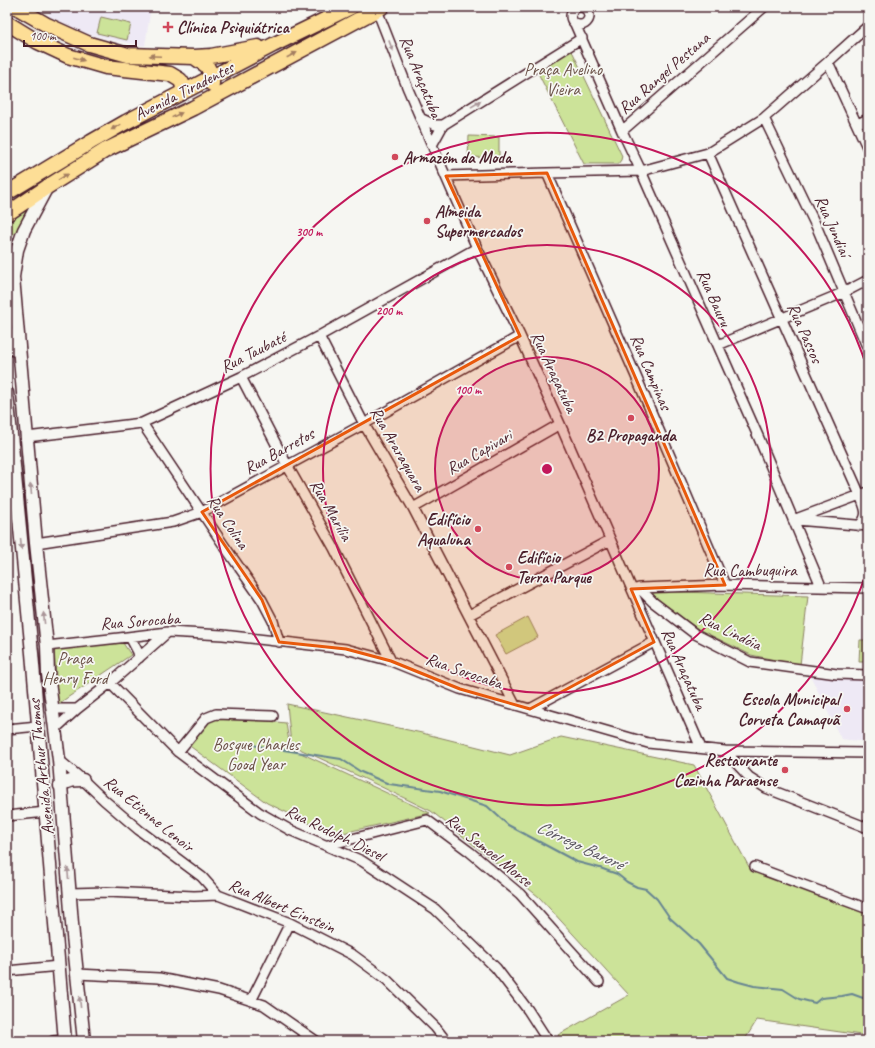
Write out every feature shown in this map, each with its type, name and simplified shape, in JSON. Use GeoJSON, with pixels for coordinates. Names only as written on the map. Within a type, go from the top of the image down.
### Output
{"type":"FeatureCollection","features":[{"type":"Feature","properties":{"kind":"main road"},"geometry":{"type":"LineString","coordinates":[[16,7],[47,25],[89,44],[128,55],[194,57],[211,56],[273,45]]}},
{"type":"Feature","properties":{"kind":"main road","name":"Avenida Tiradentes"},"geometry":{"type":"LineString","coordinates":[[7,193],[126,122],[212,76],[351,7]]}},
{"type":"Feature","properties":{"kind":"main road","name":"Avenida Tiradentes"},"geometry":{"type":"LineString","coordinates":[[7,214],[106,150],[193,108],[379,8]]}},
{"type":"Feature","properties":{"kind":"main road"},"geometry":{"type":"LineString","coordinates":[[7,23],[38,42],[68,56],[106,67],[170,74],[182,83],[183,88],[181,93]]}},
{"type":"Feature","properties":{"kind":"main road"},"geometry":{"type":"LineString","coordinates":[[125,70],[128,55]]}},
{"type":"Feature","properties":{"kind":"main road"},"geometry":{"type":"LineString","coordinates":[[193,108],[212,85],[212,76],[207,66],[194,57]]}},
{"type":"Feature","properties":{"kind":"main road","name":"Avenida Arthur Thomas"},"geometry":{"type":"LineString","coordinates":[[47,187],[24,230],[17,250],[13,277],[36,543],[47,646],[48,674],[59,760],[73,936],[84,1041]]}},
{"type":"Feature","properties":{"kind":"main road"},"geometry":{"type":"LineString","coordinates":[[7,248],[14,244],[24,230]]}},
{"type":"Feature","properties":{"kind":"main road"},"geometry":{"type":"LineString","coordinates":[[7,333],[11,336],[21,369]]}},
{"type":"Feature","properties":{"kind":"main road","name":"Avenida Arthur Thomas"},"geometry":{"type":"LineString","coordinates":[[7,394],[32,653],[65,1040]]}},
{"type":"Feature","properties":{"kind":"main road"},"geometry":{"type":"LineString","coordinates":[[8,412],[25,410]]}},
{"type":"Feature","properties":{"kind":"main road"},"geometry":{"type":"LineString","coordinates":[[33,675],[48,674]]}},
{"type":"Feature","properties":{"kind":"main road"},"geometry":{"type":"LineString","coordinates":[[40,745],[45,751],[59,760]]}},
{"type":"Feature","properties":{"kind":"main road"},"geometry":{"type":"LineString","coordinates":[[60,786],[68,781],[83,780]]}},
{"type":"Feature","properties":{"kind":"main road"},"geometry":{"type":"LineString","coordinates":[[56,939],[73,936]]}},
{"type":"Feature","properties":{"kind":"street","name":"Rua Araçatuba"},"geometry":{"type":"LineString","coordinates":[[379,8],[420,118],[477,248],[520,336],[560,424],[610,540],[635,589],[654,642],[701,748]]}},
{"type":"Feature","properties":{"kind":"street"},"geometry":{"type":"LineString","coordinates":[[577,8],[583,8],[587,12],[588,16],[586,22],[580,25],[575,24],[569,11],[577,8]]}},
{"type":"Feature","properties":{"kind":"street","name":"Rua Rangel Pestana"},"geometry":{"type":"LineString","coordinates":[[622,131],[761,8]]}},
{"type":"Feature","properties":{"kind":"street","name":"Rua Bauru"},"geometry":{"type":"LineString","coordinates":[[575,24],[758,436],[821,586]]}},
{"type":"Feature","properties":{"kind":"street"},"geometry":{"type":"LineString","coordinates":[[446,176],[641,172],[708,153],[764,118],[868,26]]}},
{"type":"Feature","properties":{"kind":"street"},"geometry":{"type":"LineString","coordinates":[[432,145],[443,125],[582,38]]}},
{"type":"Feature","properties":{"kind":"street"},"geometry":{"type":"LineString","coordinates":[[828,62],[868,149]]}},
{"type":"Feature","properties":{"kind":"street"},"geometry":{"type":"LineString","coordinates":[[420,118],[435,125],[443,125]]}},
{"type":"Feature","properties":{"kind":"street","name":"Rua Jundiaí"},"geometry":{"type":"LineString","coordinates":[[764,118],[818,230],[868,349]]}},
{"type":"Feature","properties":{"kind":"street"},"geometry":{"type":"LineString","coordinates":[[857,124],[868,119]]}},
{"type":"Feature","properties":{"kind":"street","name":"Rua Passos"},"geometry":{"type":"LineString","coordinates":[[708,153],[781,318],[864,493],[864,507],[866,516],[863,521],[864,526]]}},
{"type":"Feature","properties":{"kind":"street","name":"Rua Campinas"},"geometry":{"type":"LineString","coordinates":[[547,173],[725,585]]}},
{"type":"Feature","properties":{"kind":"street","name":"Rua Taubaté"},"geometry":{"type":"LineString","coordinates":[[27,437],[142,423],[242,377],[477,248]]}},
{"type":"Feature","properties":{"kind":"street"},"geometry":{"type":"LineString","coordinates":[[718,345],[845,292],[868,280]]}},
{"type":"Feature","properties":{"kind":"street","name":"Rua Araraquara"},"geometry":{"type":"LineString","coordinates":[[319,336],[364,424],[414,508],[515,705]]}},
{"type":"Feature","properties":{"kind":"street","name":"Rua Barretos"},"geometry":{"type":"LineString","coordinates":[[36,543],[172,522],[202,512],[364,424],[520,336]]}},
{"type":"Feature","properties":{"kind":"street","name":"Rua Marília"},"geometry":{"type":"LineString","coordinates":[[242,377],[287,466],[334,548],[391,661]]}},
{"type":"Feature","properties":{"kind":"street","name":"Rua Colina"},"geometry":{"type":"LineString","coordinates":[[142,423],[262,600],[274,621],[279,642]]}},
{"type":"Feature","properties":{"kind":"street","name":"Rua Capivari"},"geometry":{"type":"LineString","coordinates":[[414,508],[560,424]]}},
{"type":"Feature","properties":{"kind":"street"},"geometry":{"type":"LineString","coordinates":[[793,520],[864,493]]}},
{"type":"Feature","properties":{"kind":"street"},"geometry":{"type":"LineString","coordinates":[[793,520],[864,526]]}},
{"type":"Feature","properties":{"kind":"street"},"geometry":{"type":"LineString","coordinates":[[469,614],[610,540]]}},
{"type":"Feature","properties":{"kind":"street","name":"Rua Cambuquira"},"geometry":{"type":"LineString","coordinates":[[635,589],[725,585],[868,588]]}},
{"type":"Feature","properties":{"kind":"street","name":"Rua Lindóia"},"geometry":{"type":"LineString","coordinates":[[635,589],[695,634],[750,662],[837,674],[868,675]]}},
{"type":"Feature","properties":{"kind":"street"},"geometry":{"type":"LineString","coordinates":[[55,729],[168,632]]}},
{"type":"Feature","properties":{"kind":"street","name":"Rua Sorocaba"},"geometry":{"type":"LineString","coordinates":[[47,646],[168,632],[223,635],[346,649],[391,661],[460,689],[648,743],[725,751],[868,753]]}},
{"type":"Feature","properties":{"kind":"street"},"geometry":{"type":"LineString","coordinates":[[130,637],[138,652],[139,658]]}},
{"type":"Feature","properties":{"kind":"street"},"geometry":{"type":"LineString","coordinates":[[530,709],[654,642]]}},
{"type":"Feature","properties":{"kind":"street","name":"Rua Rudolph Diesel"},"geometry":{"type":"LineString","coordinates":[[110,683],[178,752],[260,813],[290,830],[328,845],[362,861],[435,909],[496,968],[528,1010],[546,1040]]}},
{"type":"Feature","properties":{"kind":"street"},"geometry":{"type":"LineString","coordinates":[[53,708],[77,709]]}},
{"type":"Feature","properties":{"kind":"street"},"geometry":{"type":"LineString","coordinates":[[178,752],[206,718],[216,714],[273,716]]}},
{"type":"Feature","properties":{"kind":"street"},"geometry":{"type":"LineString","coordinates":[[7,729],[38,726]]}},
{"type":"Feature","properties":{"kind":"street"},"geometry":{"type":"LineString","coordinates":[[725,751],[749,777],[766,788],[868,828]]}},
{"type":"Feature","properties":{"kind":"street","name":"Rua Etienne Lenoir"},"geometry":{"type":"LineString","coordinates":[[59,760],[139,830],[202,877],[218,895]]}},
{"type":"Feature","properties":{"kind":"street"},"geometry":{"type":"LineString","coordinates":[[7,816],[46,812]]}},
{"type":"Feature","properties":{"kind":"street","name":"Rua Samoel Morse"},"geometry":{"type":"LineString","coordinates":[[328,845],[426,820],[470,852],[520,894],[599,982]]}},
{"type":"Feature","properties":{"kind":"street"},"geometry":{"type":"LineString","coordinates":[[755,867],[868,909]]}},
{"type":"Feature","properties":{"kind":"street","name":"Rua Albert Einstein"},"geometry":{"type":"LineString","coordinates":[[70,893],[107,892],[194,896],[218,895],[290,923],[353,955],[387,980],[435,1027],[446,1041]]}},
{"type":"Feature","properties":{"kind":"street"},"geometry":{"type":"LineString","coordinates":[[251,1001],[290,923]]}},
{"type":"Feature","properties":{"kind":"street"},"geometry":{"type":"LineString","coordinates":[[7,971],[59,966]]}},
{"type":"Feature","properties":{"kind":"street"},"geometry":{"type":"LineString","coordinates":[[77,974],[158,978],[219,990],[264,1005],[316,1041]]}},
{"type":"Feature","properties":{"kind":"street"},"geometry":{"type":"LineString","coordinates":[[53,1041],[65,1040]]}},
{"type":"Feature","properties":{"kind":"highlighted area"},"geometry":{"type":"Polygon","coordinates":[[[547,173],[725,585],[631,589],[654,642],[530,709],[460,689],[391,661],[346,649],[279,642],[262,600],[202,512],[520,336],[446,176],[547,173]]]}},
{"type":"Feature","properties":{"kind":"shaded area"},"geometry":{"type":"Polygon","coordinates":[[[51,7],[151,7],[145,46],[88,34],[48,16],[51,7]]]}},
{"type":"Feature","properties":{"kind":"shaded area","name":"Escola Municipal Corveta Camaquã"},"geometry":{"type":"Polygon","coordinates":[[[811,677],[868,679],[868,742],[841,739],[811,677]]]}},
{"type":"Feature","properties":{"kind":"green space"},"geometry":{"type":"Polygon","coordinates":[[[101,17],[131,24],[127,40],[97,33],[101,17]]]}},
{"type":"Feature","properties":{"kind":"green space","name":"Praça Avelino Vieira"},"geometry":{"type":"Polygon","coordinates":[[[567,51],[571,51],[573,53],[622,156],[618,164],[584,164],[537,71],[567,51]]]}},
{"type":"Feature","properties":{"kind":"green space"},"geometry":{"type":"Polygon","coordinates":[[[469,136],[499,137],[499,158],[468,157],[469,136]]]}},
{"type":"Feature","properties":{"kind":"green space"},"geometry":{"type":"Polygon","coordinates":[[[24,210],[26,212],[18,227],[7,239],[7,222],[24,210]]]}},
{"type":"Feature","properties":{"kind":"green space"},"geometry":{"type":"Polygon","coordinates":[[[647,591],[808,596],[800,665],[751,655],[698,629],[647,591]]]}},
{"type":"Feature","properties":{"kind":"green space"},"geometry":{"type":"Polygon","coordinates":[[[528,617],[538,637],[506,654],[495,635],[528,617]]]}},
{"type":"Feature","properties":{"kind":"green space"},"geometry":{"type":"Polygon","coordinates":[[[860,640],[868,640],[868,662],[859,662],[860,640]]]}},
{"type":"Feature","properties":{"kind":"green space","name":"Praça Henry Ford"},"geometry":{"type":"Polygon","coordinates":[[[123,643],[131,655],[58,704],[54,649],[123,643]]]}},
{"type":"Feature","properties":{"kind":"green space"},"geometry":{"type":"Polygon","coordinates":[[[287,704],[422,733],[510,755],[561,737],[694,765],[749,867],[868,914],[868,1036],[757,1020],[744,1041],[561,1041],[558,1035],[629,995],[539,897],[431,811],[291,745],[287,704]]]}},
{"type":"Feature","properties":{"kind":"green space","name":"Bosque Charles Good Year"},"geometry":{"type":"Polygon","coordinates":[[[219,716],[286,723],[290,748],[430,813],[334,835],[267,803],[187,744],[206,720],[219,716]]]}},
{"type":"Feature","properties":{"kind":"waterway","name":"Córrego Baroré"},"geometry":{"type":"LineString","coordinates":[[252,745],[341,759],[361,772],[389,784],[440,791],[487,806],[508,825],[577,862],[617,874],[627,882],[637,887],[646,889],[657,899],[670,918],[699,944],[727,978],[754,986],[783,989],[799,999],[815,1003],[821,998],[852,994],[863,998],[868,998]]}},
{"type":"Feature","properties":{"kind":"place","name":"Clínica Psiquiátrica"},"geometry":{"type":"Point","coordinates":[168,27]}},
{"type":"Feature","properties":{"kind":"place","name":"Armazém da Moda"},"geometry":{"type":"Point","coordinates":[395,157]}},
{"type":"Feature","properties":{"kind":"place","name":"Almeida Supermercados"},"geometry":{"type":"Point","coordinates":[427,221]}},
{"type":"Feature","properties":{"kind":"place","name":"B2 Propaganda"},"geometry":{"type":"Point","coordinates":[631,418]}},
{"type":"Feature","properties":{"kind":"place","name":"Edifício Aqualuna"},"geometry":{"type":"Point","coordinates":[478,529]}},
{"type":"Feature","properties":{"kind":"place","name":"Edifício Terra Parque"},"geometry":{"type":"Point","coordinates":[509,567]}},
{"type":"Feature","properties":{"kind":"place","name":"Escola Municipal Corveta Camaquã"},"geometry":{"type":"Point","coordinates":[847,709]}},
{"type":"Feature","properties":{"kind":"place","name":"Restaurante Cozinha Paraense"},"geometry":{"type":"Point","coordinates":[785,770]}}]}
